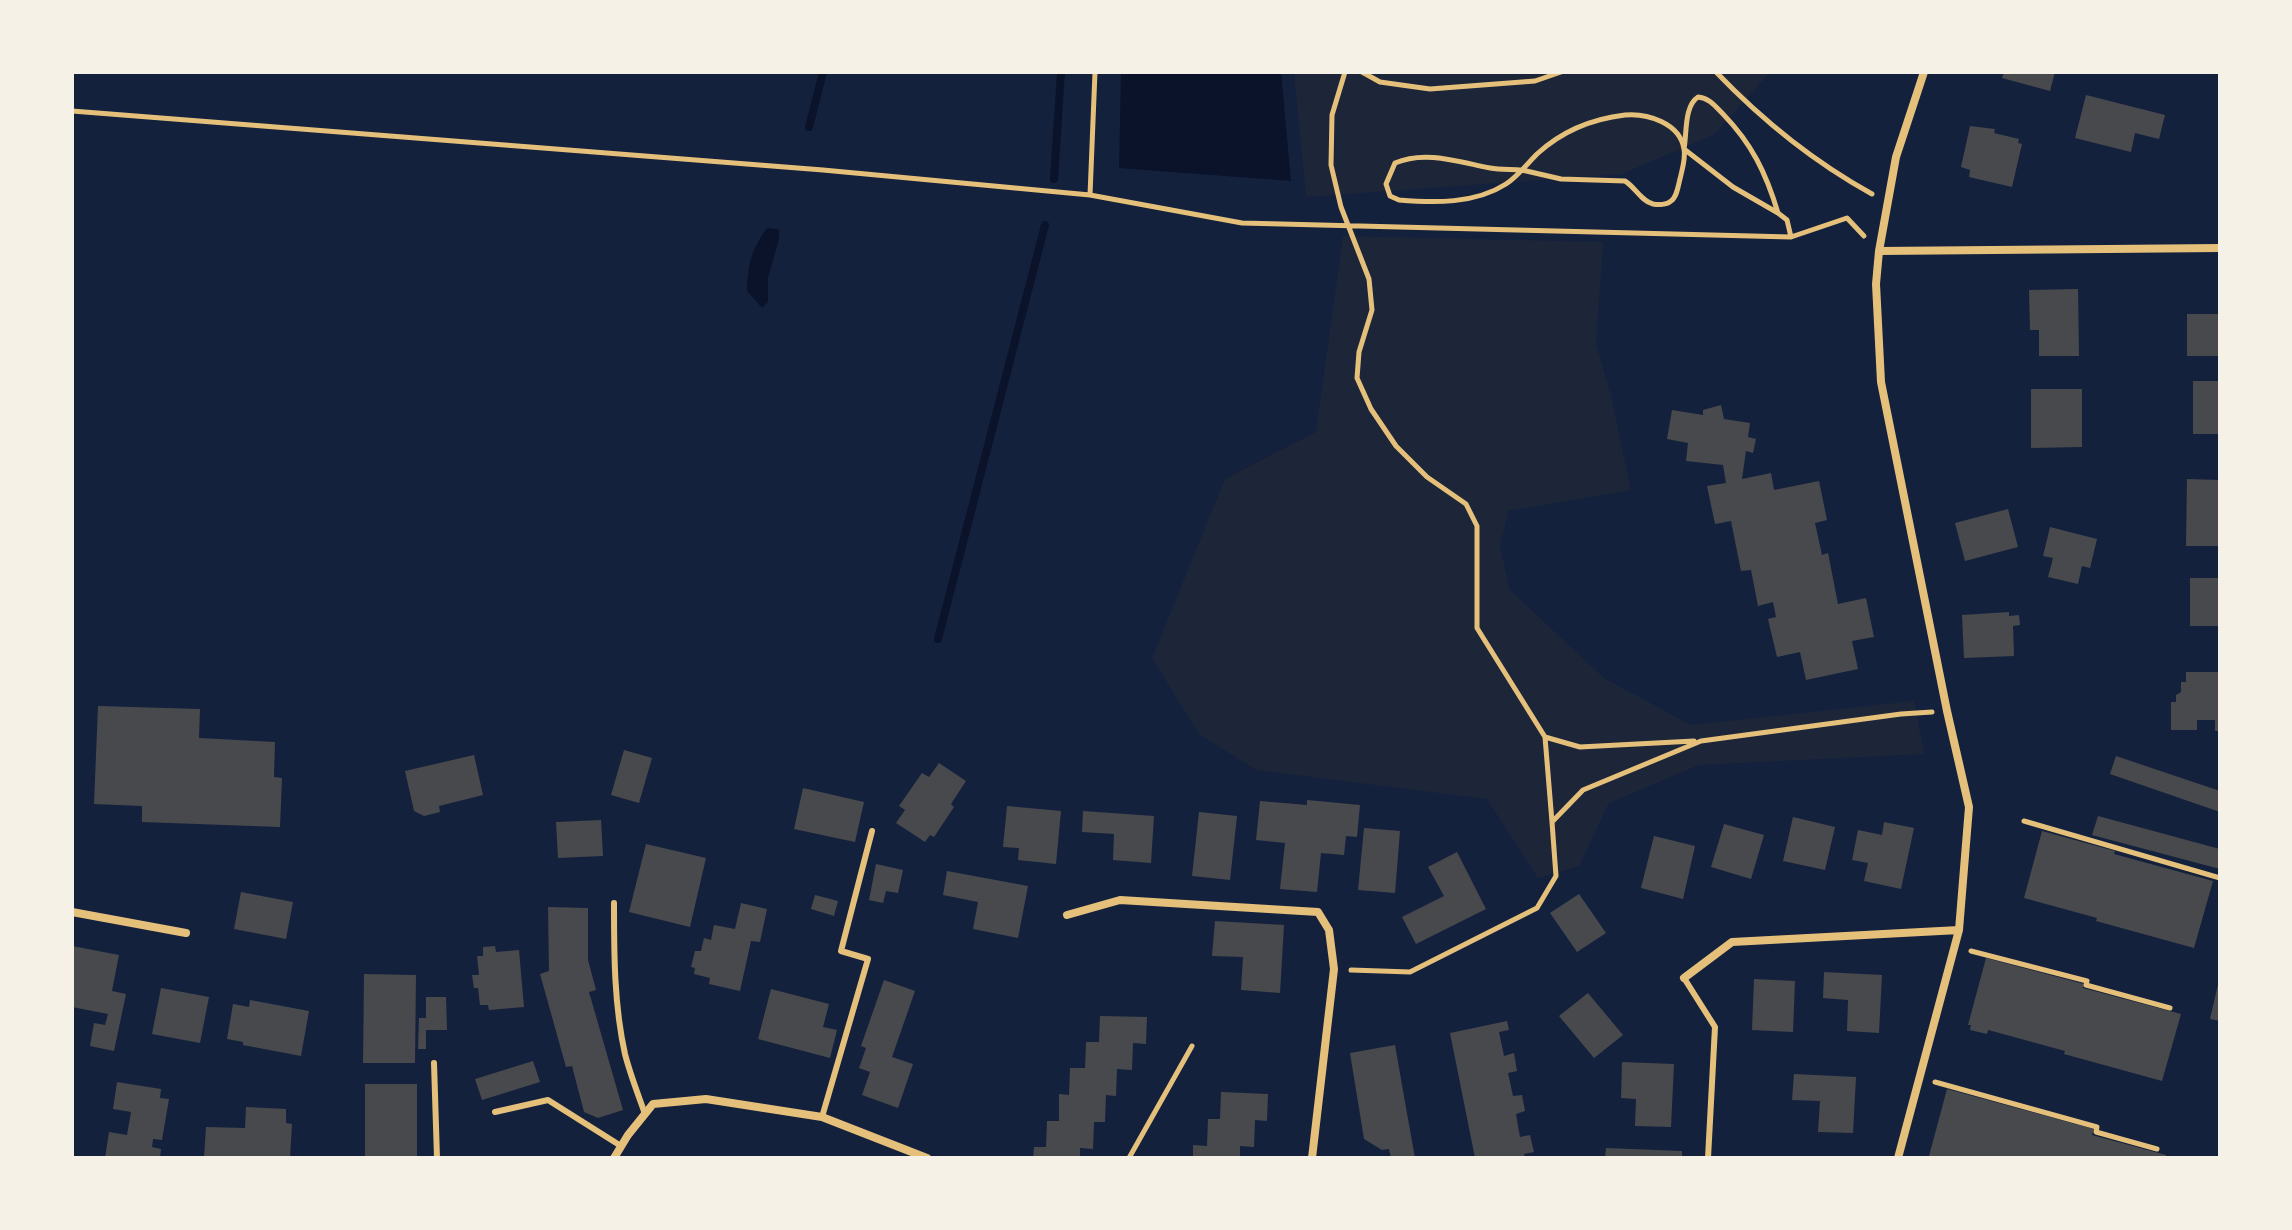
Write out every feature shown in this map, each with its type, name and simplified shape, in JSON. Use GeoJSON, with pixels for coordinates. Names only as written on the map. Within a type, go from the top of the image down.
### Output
{"type":"FeatureCollection","features":[{"type":"Feature","properties":{"kind":"street"},"geometry":{"type":"LineString","coordinates":[[1898,1158],[1959,930],[1969,807],[1881,382],[1876,284],[1879,251],[1896,157],[1924,72]]}},
{"type":"Feature","properties":{"kind":"street"},"geometry":{"type":"LineString","coordinates":[[1879,251],[2220,248]]}},
{"type":"Feature","properties":{"kind":"street"},"geometry":{"type":"LineString","coordinates":[[1067,915],[1120,900],[1318,912],[1329,930],[1334,969],[1312,1158]]}},
{"type":"Feature","properties":{"kind":"street"},"geometry":{"type":"LineString","coordinates":[[72,912],[186,933]]}},
{"type":"Feature","properties":{"kind":"street"},"geometry":{"type":"LineString","coordinates":[[1684,978],[1732,942],[1959,930]]}},
{"type":"Feature","properties":{"kind":"street"},"geometry":{"type":"LineString","coordinates":[[614,1158],[653,1104],[706,1099],[822,1117],[927,1158]]}},
{"type":"Feature","properties":{"kind":"lane"},"geometry":{"type":"LineString","coordinates":[[822,1117],[868,959],[841,951],[872,831]]}},
{"type":"Feature","properties":{"kind":"lane"},"geometry":{"type":"LineString","coordinates":[[614,903],[619,1020],[625,1054],[645,1114]]}},
{"type":"Feature","properties":{"kind":"lane"},"geometry":{"type":"LineString","coordinates":[[1684,978],[1715,1027],[1708,1158]]}},
{"type":"Feature","properties":{"kind":"lane"},"geometry":{"type":"LineString","coordinates":[[434,1063],[437,1158]]}},
{"type":"Feature","properties":{"kind":"lane"},"geometry":{"type":"LineString","coordinates":[[495,1112],[548,1100],[621,1146]]}},
{"type":"Feature","properties":{"kind":"path"},"geometry":{"type":"LineString","coordinates":[[1090,195],[1095,72]]}},
{"type":"Feature","properties":{"kind":"path"},"geometry":{"type":"LineString","coordinates":[[1334,969],[1410,972],[1537,908],[1556,876],[1545,737],[1477,628],[1477,526],[1466,504],[1427,477],[1396,446],[1371,409],[1357,378],[1359,352],[1372,310],[1369,279],[1341,207],[1331,165],[1332,115],[1345,72]]}},
{"type":"Feature","properties":{"kind":"path"},"geometry":{"type":"LineString","coordinates":[[1362,72],[1380,82],[1430,89],[1535,81],[1561,72]]}},
{"type":"Feature","properties":{"kind":"path"},"geometry":{"type":"LineString","coordinates":[[1716,72],[1787,137],[1819,161],[1841,177],[1873,194],[1888,198]]}},
{"type":"Feature","properties":{"kind":"path"},"geometry":{"type":"LineString","coordinates":[[1778,213],[1768,179],[1741,132],[1706,98],[1698,97],[1691,101],[1688,109],[1684,149],[1682,168],[1671,202],[1653,204],[1625,181],[1561,179],[1522,170],[1493,168],[1446,158],[1406,158],[1395,163],[1386,184],[1390,196],[1399,200],[1462,200],[1506,184],[1522,170],[1538,154],[1578,126],[1639,114],[1668,126],[1678,136],[1684,149],[1733,187],[1787,220],[1791,237]]}},
{"type":"Feature","properties":{"kind":"path"},"geometry":{"type":"LineString","coordinates":[[72,111],[823,170],[1090,195],[1242,223],[1791,237],[1847,218],[1879,251]]}},
{"type":"Feature","properties":{"kind":"path"},"geometry":{"type":"LineString","coordinates":[[1545,737],[1580,747],[1701,741],[1901,714],[1947,711]]}},
{"type":"Feature","properties":{"kind":"path"},"geometry":{"type":"LineString","coordinates":[[1552,822],[1583,790],[1701,741]]}},
{"type":"Feature","properties":{"kind":"path"},"geometry":{"type":"LineString","coordinates":[[2024,821],[2220,878]]}},
{"type":"Feature","properties":{"kind":"path"},"geometry":{"type":"LineString","coordinates":[[1954,947],[2087,981],[2086,985],[2170,1008]]}},
{"type":"Feature","properties":{"kind":"path"},"geometry":{"type":"LineString","coordinates":[[1129,1158],[1192,1046]]}},
{"type":"Feature","properties":{"kind":"path"},"geometry":{"type":"LineString","coordinates":[[1918,1078],[2097,1127],[2096,1132],[2157,1149]]}},
{"type":"Feature","properties":{"kind":"shaded area"},"geometry":{"type":"Polygon","coordinates":[[[1121,72],[1281,72],[1291,181],[1119,168],[1121,72]]]}},
{"type":"Feature","properties":{"kind":"shaded area"},"geometry":{"type":"Polygon","coordinates":[[[1294,72],[1770,72],[1715,134],[1622,174],[1306,197],[1294,72]]]}},
{"type":"Feature","properties":{"kind":"shaded area"},"geometry":{"type":"Polygon","coordinates":[[[767,228],[779,229],[779,239],[768,278],[768,302],[762,308],[747,291],[747,282],[754,250],[767,228]]]}},
{"type":"Feature","properties":{"kind":"shaded area"},"geometry":{"type":"Polygon","coordinates":[[[1343,236],[1603,242],[1596,344],[1610,392],[1631,490],[1508,511],[1500,547],[1510,590],[1604,678],[1691,725],[1914,701],[1924,754],[1699,765],[1609,803],[1579,866],[1538,878],[1487,799],[1256,770],[1199,734],[1152,658],[1225,479],[1316,432],[1343,236]]]}},
{"type":"Feature","properties":{"kind":"building"},"geometry":{"type":"Polygon","coordinates":[[[2004,72],[2055,72],[2050,91],[2002,78],[2004,72]]]}},
{"type":"Feature","properties":{"kind":"building"},"geometry":{"type":"Polygon","coordinates":[[[2086,95],[2165,115],[2159,139],[2135,133],[2131,152],[2075,138],[2086,95]]]}},
{"type":"Feature","properties":{"kind":"building"},"geometry":{"type":"Polygon","coordinates":[[[1970,126],[1995,129],[1994,133],[2019,139],[2018,143],[2022,144],[2012,187],[1969,177],[1970,170],[1961,167],[1970,126]]]}},
{"type":"Feature","properties":{"kind":"building"},"geometry":{"type":"Polygon","coordinates":[[[2078,289],[2079,356],[2039,356],[2039,330],[2030,330],[2029,290],[2078,289]]]}},
{"type":"Feature","properties":{"kind":"building"},"geometry":{"type":"Polygon","coordinates":[[[2187,314],[2220,314],[2220,356],[2187,356],[2187,314]]]}},
{"type":"Feature","properties":{"kind":"building"},"geometry":{"type":"Polygon","coordinates":[[[2193,381],[2220,381],[2220,434],[2193,434],[2193,381]]]}},
{"type":"Feature","properties":{"kind":"building"},"geometry":{"type":"Polygon","coordinates":[[[2031,389],[2082,389],[2082,447],[2031,448],[2031,389]]]}},
{"type":"Feature","properties":{"kind":"building"},"geometry":{"type":"Polygon","coordinates":[[[1721,405],[1724,419],[1750,423],[1748,437],[1756,439],[1753,453],[1746,451],[1742,479],[1771,473],[1774,490],[1819,481],[1827,520],[1815,523],[1822,555],[1828,553],[1838,604],[1866,598],[1874,637],[1852,641],[1858,669],[1806,680],[1800,652],[1777,657],[1768,619],[1776,617],[1773,602],[1758,606],[1751,570],[1741,571],[1731,521],[1715,524],[1707,486],[1726,483],[1723,465],[1686,461],[1688,443],[1667,439],[1672,410],[1703,415],[1703,410],[1721,405]]]}},
{"type":"Feature","properties":{"kind":"building"},"geometry":{"type":"Polygon","coordinates":[[[2187,479],[2220,480],[2220,546],[2186,546],[2187,479]]]}},
{"type":"Feature","properties":{"kind":"building"},"geometry":{"type":"Polygon","coordinates":[[[2008,509],[2018,547],[1965,561],[1955,523],[2008,509]]]}},
{"type":"Feature","properties":{"kind":"building"},"geometry":{"type":"Polygon","coordinates":[[[2050,527],[2097,539],[2090,568],[2082,566],[2078,584],[2048,577],[2053,558],[2043,556],[2050,527]]]}},
{"type":"Feature","properties":{"kind":"building"},"geometry":{"type":"Polygon","coordinates":[[[2190,578],[2220,578],[2220,626],[2190,626],[2190,578]]]}},
{"type":"Feature","properties":{"kind":"building"},"geometry":{"type":"Polygon","coordinates":[[[2009,612],[2009,616],[2019,615],[2020,625],[2013,626],[2014,656],[1964,658],[1962,615],[2009,612]]]}},
{"type":"Feature","properties":{"kind":"building"},"geometry":{"type":"Polygon","coordinates":[[[2186,672],[2220,672],[2220,731],[2215,731],[2215,720],[2197,720],[2197,730],[2171,730],[2171,702],[2176,702],[2176,695],[2181,692],[2181,682],[2186,682],[2186,672]]]}},
{"type":"Feature","properties":{"kind":"building"},"geometry":{"type":"Polygon","coordinates":[[[98,706],[200,709],[199,738],[275,742],[274,777],[282,778],[280,827],[142,822],[142,806],[94,804],[98,706]]]}},
{"type":"Feature","properties":{"kind":"building"},"geometry":{"type":"Polygon","coordinates":[[[624,750],[652,758],[639,803],[611,795],[624,750]]]}},
{"type":"Feature","properties":{"kind":"building"},"geometry":{"type":"Polygon","coordinates":[[[474,755],[483,795],[439,806],[440,812],[424,816],[414,811],[405,771],[474,755]]]}},
{"type":"Feature","properties":{"kind":"building"},"geometry":{"type":"Polygon","coordinates":[[[2116,756],[2220,791],[2220,812],[2110,774],[2116,756]]]}},
{"type":"Feature","properties":{"kind":"building"},"geometry":{"type":"Polygon","coordinates":[[[939,763],[966,781],[951,804],[954,807],[934,837],[930,835],[925,842],[896,823],[905,810],[899,806],[922,773],[929,777],[939,763]]]}},
{"type":"Feature","properties":{"kind":"building"},"geometry":{"type":"Polygon","coordinates":[[[803,788],[864,802],[855,842],[794,829],[803,788]]]}},
{"type":"Feature","properties":{"kind":"building"},"geometry":{"type":"Polygon","coordinates":[[[1307,800],[1360,805],[1357,837],[1346,836],[1344,855],[1321,853],[1317,892],[1280,889],[1285,843],[1256,840],[1260,801],[1307,805],[1307,800]]]}},
{"type":"Feature","properties":{"kind":"building"},"geometry":{"type":"Polygon","coordinates":[[[1007,806],[1061,811],[1056,864],[1018,860],[1019,848],[1003,847],[1007,806]]]}},
{"type":"Feature","properties":{"kind":"building"},"geometry":{"type":"Polygon","coordinates":[[[1083,811],[1154,816],[1151,863],[1113,860],[1114,834],[1082,832],[1083,811]]]}},
{"type":"Feature","properties":{"kind":"building"},"geometry":{"type":"Polygon","coordinates":[[[1199,812],[1237,816],[1230,880],[1192,876],[1199,812]]]}},
{"type":"Feature","properties":{"kind":"building"},"geometry":{"type":"Polygon","coordinates":[[[2098,816],[2220,849],[2220,869],[2092,835],[2098,816]]]}},
{"type":"Feature","properties":{"kind":"building"},"geometry":{"type":"Polygon","coordinates":[[[1793,817],[1835,827],[1825,870],[1783,861],[1793,817]]]}},
{"type":"Feature","properties":{"kind":"building"},"geometry":{"type":"Polygon","coordinates":[[[601,820],[603,856],[558,858],[556,822],[601,820]]]}},
{"type":"Feature","properties":{"kind":"building"},"geometry":{"type":"Polygon","coordinates":[[[1884,822],[1914,828],[1901,889],[1864,881],[1868,863],[1852,860],[1858,830],[1882,835],[1884,822]]]}},
{"type":"Feature","properties":{"kind":"building"},"geometry":{"type":"Polygon","coordinates":[[[1724,824],[1764,835],[1751,879],[1711,867],[1724,824]]]}},
{"type":"Feature","properties":{"kind":"building"},"geometry":{"type":"Polygon","coordinates":[[[1364,828],[1400,831],[1395,893],[1358,890],[1364,828]]]}},
{"type":"Feature","properties":{"kind":"building"},"geometry":{"type":"Polygon","coordinates":[[[2042,831],[2213,881],[2194,948],[2024,898],[2042,831]]]}},
{"type":"Feature","properties":{"kind":"building"},"geometry":{"type":"Polygon","coordinates":[[[1654,836],[1695,846],[1683,899],[1641,888],[1654,836]]]}},
{"type":"Feature","properties":{"kind":"building"},"geometry":{"type":"Polygon","coordinates":[[[646,844],[706,858],[690,927],[629,912],[646,844]]]}},
{"type":"Feature","properties":{"kind":"building"},"geometry":{"type":"Polygon","coordinates":[[[1457,852],[1486,909],[1416,944],[1402,917],[1444,896],[1428,867],[1457,852]]]}},
{"type":"Feature","properties":{"kind":"building"},"geometry":{"type":"Polygon","coordinates":[[[876,864],[903,870],[898,893],[886,891],[883,903],[869,900],[876,864]]]}},
{"type":"Feature","properties":{"kind":"building"},"geometry":{"type":"Polygon","coordinates":[[[947,871],[1028,886],[1018,938],[973,929],[978,902],[943,895],[947,871]]]}},
{"type":"Feature","properties":{"kind":"building"},"geometry":{"type":"Polygon","coordinates":[[[241,892],[293,902],[286,939],[234,929],[241,892]]]}},
{"type":"Feature","properties":{"kind":"building"},"geometry":{"type":"Polygon","coordinates":[[[1579,894],[1606,933],[1577,952],[1550,913],[1579,894]]]}},
{"type":"Feature","properties":{"kind":"building"},"geometry":{"type":"Polygon","coordinates":[[[815,895],[838,901],[834,916],[811,909],[815,895]]]}},
{"type":"Feature","properties":{"kind":"building"},"geometry":{"type":"Polygon","coordinates":[[[741,903],[767,909],[760,942],[751,941],[740,991],[709,984],[710,978],[694,974],[695,968],[691,967],[695,951],[701,951],[704,938],[711,940],[714,925],[735,929],[741,903]]]}},
{"type":"Feature","properties":{"kind":"building"},"geometry":{"type":"Polygon","coordinates":[[[548,907],[588,908],[588,960],[596,990],[589,992],[623,1110],[598,1118],[584,1112],[572,1066],[566,1067],[540,974],[549,971],[548,907]]]}},
{"type":"Feature","properties":{"kind":"building"},"geometry":{"type":"Polygon","coordinates":[[[1215,921],[1284,925],[1280,993],[1241,990],[1243,957],[1212,956],[1215,921]]]}},
{"type":"Feature","properties":{"kind":"building"},"geometry":{"type":"Polygon","coordinates":[[[72,946],[119,955],[112,991],[126,994],[114,1051],[90,1046],[94,1023],[105,1025],[108,1014],[72,1007],[72,946]]]}},
{"type":"Feature","properties":{"kind":"building"},"geometry":{"type":"Polygon","coordinates":[[[495,946],[496,952],[519,950],[524,1007],[489,1010],[488,1005],[480,1005],[478,988],[474,988],[472,975],[479,975],[477,956],[483,956],[483,947],[495,946]]]}},
{"type":"Feature","properties":{"kind":"building"},"geometry":{"type":"Polygon","coordinates":[[[1986,958],[2181,1014],[2162,1081],[1992,1031],[1988,1030],[1987,1034],[1970,1030],[1971,1025],[1968,1025],[1986,958]]]}},
{"type":"Feature","properties":{"kind":"building"},"geometry":{"type":"Polygon","coordinates":[[[1824,972],[1882,975],[1879,1033],[1847,1031],[1848,1000],[1823,998],[1824,972]]]}},
{"type":"Feature","properties":{"kind":"building"},"geometry":{"type":"Polygon","coordinates":[[[364,974],[416,975],[415,1063],[363,1063],[364,974]]]}},
{"type":"Feature","properties":{"kind":"building"},"geometry":{"type":"Polygon","coordinates":[[[1754,979],[1795,981],[1793,1032],[1752,1030],[1754,979]]]}},
{"type":"Feature","properties":{"kind":"building"},"geometry":{"type":"Polygon","coordinates":[[[884,980],[915,991],[892,1057],[913,1064],[898,1108],[862,1095],[870,1072],[859,1068],[866,1048],[861,1046],[884,980]]]}},
{"type":"Feature","properties":{"kind":"building"},"geometry":{"type":"Polygon","coordinates":[[[2220,980],[2220,1021],[2210,1019],[2220,980]]]}},
{"type":"Feature","properties":{"kind":"building"},"geometry":{"type":"Polygon","coordinates":[[[161,988],[209,997],[200,1043],[152,1034],[161,988]]]}},
{"type":"Feature","properties":{"kind":"building"},"geometry":{"type":"Polygon","coordinates":[[[771,989],[829,1004],[823,1027],[837,1030],[830,1058],[758,1039],[771,989]]]}},
{"type":"Feature","properties":{"kind":"building"},"geometry":{"type":"Polygon","coordinates":[[[1588,993],[1623,1035],[1594,1058],[1559,1016],[1588,993]]]}},
{"type":"Feature","properties":{"kind":"building"},"geometry":{"type":"Polygon","coordinates":[[[426,997],[446,997],[447,1030],[426,1030],[426,1049],[418,1049],[419,1018],[426,1018],[426,997]]]}},
{"type":"Feature","properties":{"kind":"building"},"geometry":{"type":"Polygon","coordinates":[[[250,1000],[309,1011],[301,1056],[227,1039],[233,1004],[249,1007],[250,1000]]]}},
{"type":"Feature","properties":{"kind":"building"},"geometry":{"type":"Polygon","coordinates":[[[1100,1016],[1147,1017],[1146,1044],[1133,1043],[1132,1070],[1117,1069],[1116,1096],[1106,1095],[1105,1122],[1094,1122],[1093,1149],[1080,1148],[1080,1158],[1033,1158],[1034,1147],[1046,1147],[1047,1121],[1059,1121],[1059,1094],[1069,1095],[1070,1068],[1085,1068],[1086,1042],[1099,1042],[1100,1016]]]}},
{"type":"Feature","properties":{"kind":"building"},"geometry":{"type":"Polygon","coordinates":[[[1507,1021],[1509,1030],[1499,1032],[1504,1056],[1514,1053],[1517,1071],[1508,1073],[1513,1096],[1522,1095],[1525,1111],[1516,1114],[1520,1137],[1530,1135],[1534,1152],[1524,1154],[1525,1158],[1475,1158],[1450,1033],[1507,1021]]]}},
{"type":"Feature","properties":{"kind":"building"},"geometry":{"type":"Polygon","coordinates":[[[1395,1045],[1415,1158],[1391,1158],[1389,1149],[1382,1150],[1364,1139],[1350,1053],[1395,1045]]]}},
{"type":"Feature","properties":{"kind":"building"},"geometry":{"type":"Polygon","coordinates":[[[533,1061],[540,1082],[482,1100],[475,1079],[533,1061]]]}},
{"type":"Feature","properties":{"kind":"building"},"geometry":{"type":"Polygon","coordinates":[[[1622,1062],[1674,1064],[1671,1127],[1635,1126],[1636,1099],[1621,1098],[1622,1062]]]}},
{"type":"Feature","properties":{"kind":"building"},"geometry":{"type":"Polygon","coordinates":[[[1794,1074],[1856,1077],[1853,1133],[1818,1132],[1820,1101],[1792,1100],[1794,1074]]]}},
{"type":"Feature","properties":{"kind":"building"},"geometry":{"type":"Polygon","coordinates":[[[117,1082],[161,1089],[160,1098],[169,1099],[162,1140],[153,1139],[152,1147],[161,1149],[160,1158],[105,1158],[109,1132],[127,1135],[131,1112],[113,1109],[117,1082]]]}},
{"type":"Feature","properties":{"kind":"building"},"geometry":{"type":"Polygon","coordinates":[[[365,1084],[417,1084],[417,1158],[365,1158],[365,1084]]]}},
{"type":"Feature","properties":{"kind":"building"},"geometry":{"type":"Polygon","coordinates":[[[1947,1089],[2094,1129],[2092,1135],[2166,1155],[2166,1158],[1929,1156],[1947,1089]]]}},
{"type":"Feature","properties":{"kind":"building"},"geometry":{"type":"Polygon","coordinates":[[[1221,1092],[1268,1094],[1267,1121],[1255,1120],[1254,1147],[1240,1146],[1240,1158],[1193,1158],[1193,1145],[1207,1146],[1208,1119],[1220,1119],[1221,1092]]]}},
{"type":"Feature","properties":{"kind":"building"},"geometry":{"type":"Polygon","coordinates":[[[246,1107],[286,1109],[286,1123],[292,1124],[290,1158],[204,1158],[206,1127],[245,1128],[246,1107]]]}},
{"type":"Feature","properties":{"kind":"building"},"geometry":{"type":"Polygon","coordinates":[[[1606,1148],[1682,1151],[1682,1158],[1605,1158],[1606,1148]]]}},
{"type":"Feature","properties":{"kind":"waterway"},"geometry":{"type":"LineString","coordinates":[[809,127],[823,72]]}},
{"type":"Feature","properties":{"kind":"waterway"},"geometry":{"type":"LineString","coordinates":[[1054,179],[1061,72]]}},
{"type":"Feature","properties":{"kind":"waterway"},"geometry":{"type":"LineString","coordinates":[[938,639],[1045,225]]}}]}
